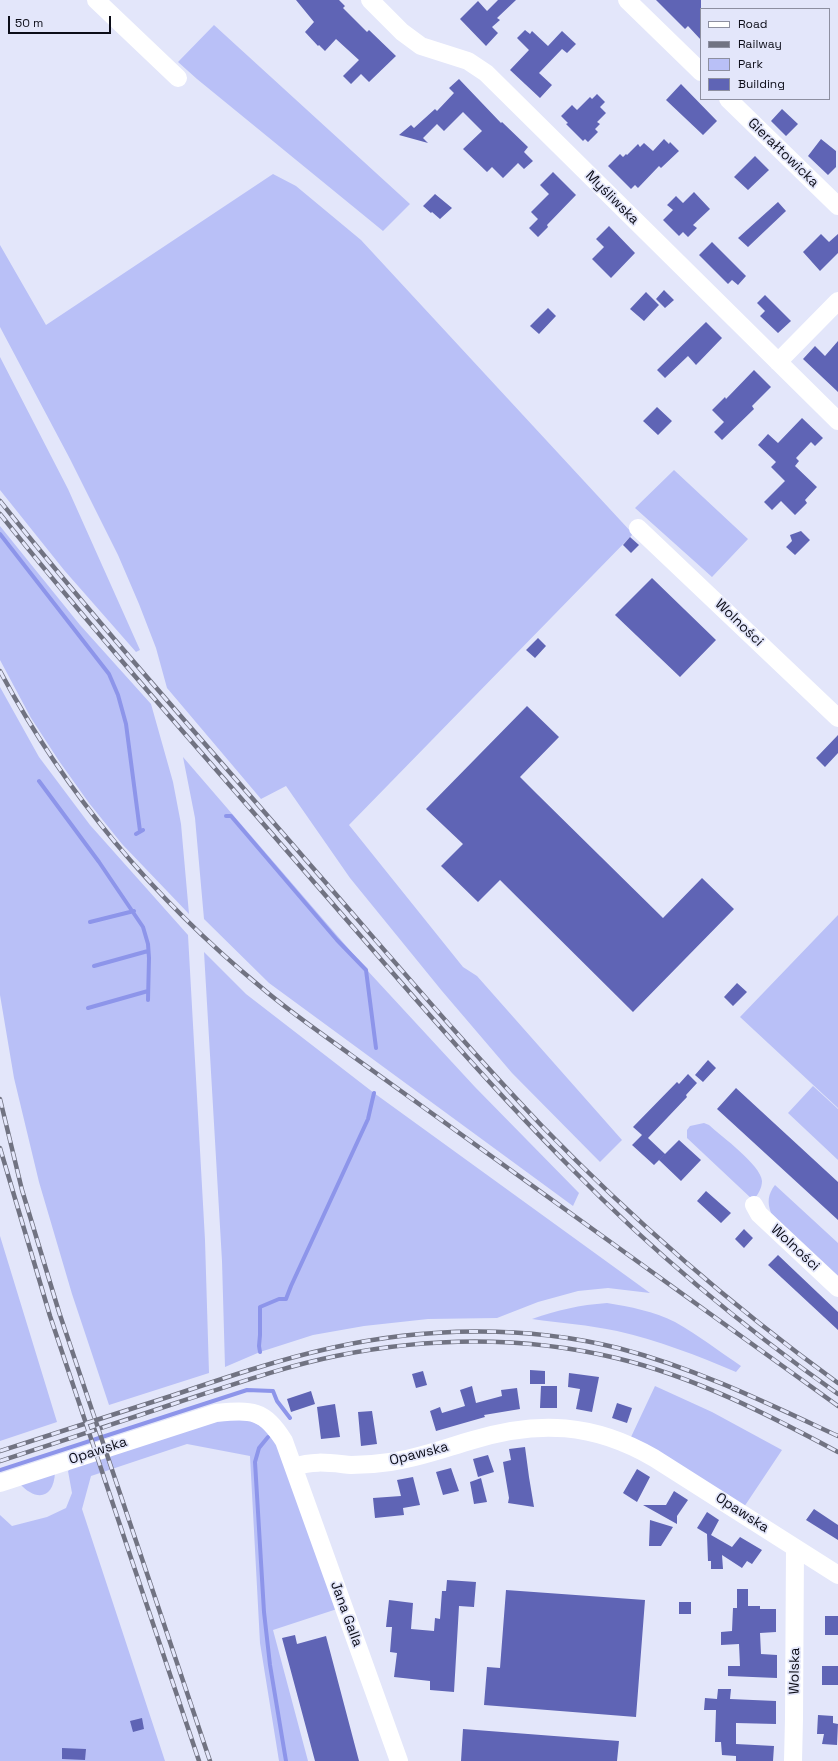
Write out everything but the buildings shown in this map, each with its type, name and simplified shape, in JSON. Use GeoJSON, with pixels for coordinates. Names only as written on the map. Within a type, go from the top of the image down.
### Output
{"type":"FeatureCollection","features":[{"type":"Feature","properties":{"kind":"street"},"geometry":{"type":"LineString","coordinates":[[96,0],[178,78]]}},
{"type":"Feature","properties":{"kind":"street","name":"Myśliwska"},"geometry":{"type":"LineString","coordinates":[[370,0],[402,32],[421,46],[468,61],[486,73],[838,421]]}},
{"type":"Feature","properties":{"kind":"street"},"geometry":{"type":"LineString","coordinates":[[627,0],[700,71]]}},
{"type":"Feature","properties":{"kind":"street","name":"Gierałtowicka"},"geometry":{"type":"LineString","coordinates":[[729,100],[838,206]]}},
{"type":"Feature","properties":{"kind":"street"},"geometry":{"type":"LineString","coordinates":[[778,362],[838,301]]}},
{"type":"Feature","properties":{"kind":"street","name":"Wolności"},"geometry":{"type":"LineString","coordinates":[[638,528],[838,718]]}},
{"type":"Feature","properties":{"kind":"street","name":"Wolności"},"geometry":{"type":"LineString","coordinates":[[754,1205],[758,1214],[838,1288]]}},
{"type":"Feature","properties":{"kind":"street","name":"Opawska"},"geometry":{"type":"LineString","coordinates":[[0,1483],[216,1413],[244,1411],[256,1414],[268,1420],[284,1441],[294,1467],[309,1462],[361,1465],[397,1461],[485,1436],[526,1428],[556,1427],[604,1435],[641,1450],[838,1575]]}},
{"type":"Feature","properties":{"kind":"street","name":"Jana Galla"},"geometry":{"type":"LineString","coordinates":[[294,1467],[399,1761]]}},
{"type":"Feature","properties":{"kind":"street","name":"Wolska"},"geometry":{"type":"LineString","coordinates":[[793,1761],[796,1580],[795,1548]]}},
{"type":"Feature","properties":{"kind":"street"},"geometry":{"type":"LineString","coordinates":[[796,1580],[818,1562]]}},
{"type":"Feature","properties":{"kind":"green space"},"geometry":{"type":"Polygon","coordinates":[[[214,25],[410,204],[383,231],[178,62],[214,25]]]}},
{"type":"Feature","properties":{"kind":"green space"},"geometry":{"type":"Polygon","coordinates":[[[273,174],[296,186],[361,240],[633,534],[349,825],[463,967],[477,976],[622,1140],[600,1162],[512,1073],[442,991],[350,878],[286,786],[261,799],[167,688],[156,648],[118,555],[70,459],[0,327],[0,245],[46,325],[273,174]]]}},
{"type":"Feature","properties":{"kind":"green space"},"geometry":{"type":"Polygon","coordinates":[[[0,357],[68,489],[140,650],[136,652],[64,570],[0,490],[0,357]]]}},
{"type":"Feature","properties":{"kind":"green space"},"geometry":{"type":"Polygon","coordinates":[[[674,470],[748,539],[712,577],[635,508],[674,470]]]}},
{"type":"Feature","properties":{"kind":"green space"},"geometry":{"type":"Polygon","coordinates":[[[0,526],[80,625],[151,704],[173,782],[181,824],[189,914],[122,844],[89,803],[31,718],[0,660],[0,526]]]}},
{"type":"Feature","properties":{"kind":"green space"},"geometry":{"type":"Polygon","coordinates":[[[0,687],[39,757],[90,825],[188,935],[205,1240],[209,1373],[109,1405],[72,1294],[39,1182],[14,1078],[0,995],[0,687]]]}},
{"type":"Feature","properties":{"kind":"green space"},"geometry":{"type":"Polygon","coordinates":[[[183,757],[366,969],[475,1087],[579,1193],[573,1206],[269,983],[204,919],[195,818],[183,757]]]}},
{"type":"Feature","properties":{"kind":"green space"},"geometry":{"type":"Polygon","coordinates":[[[838,915],[838,1108],[740,1017],[838,915]]]}},
{"type":"Feature","properties":{"kind":"green space"},"geometry":{"type":"Polygon","coordinates":[[[204,952],[246,994],[374,1093],[650,1293],[608,1288],[578,1291],[538,1302],[497,1318],[428,1319],[364,1326],[313,1335],[260,1352],[225,1367],[222,1261],[204,952]]]}},
{"type":"Feature","properties":{"kind":"green space"},"geometry":{"type":"Polygon","coordinates":[[[813,1086],[838,1109],[838,1160],[788,1113],[813,1086]]]}},
{"type":"Feature","properties":{"kind":"green space"},"geometry":{"type":"Polygon","coordinates":[[[704,1123],[709,1125],[740,1151],[760,1174],[762,1181],[761,1186],[758,1194],[753,1200],[687,1138],[687,1130],[690,1126],[704,1123]]]}},
{"type":"Feature","properties":{"kind":"green space"},"geometry":{"type":"Polygon","coordinates":[[[775,1185],[838,1243],[838,1280],[771,1213],[769,1198],[775,1185]]]}},
{"type":"Feature","properties":{"kind":"green space"},"geometry":{"type":"Polygon","coordinates":[[[0,1236],[57,1422],[0,1441],[0,1236]]]}},
{"type":"Feature","properties":{"kind":"green space"},"geometry":{"type":"Polygon","coordinates":[[[607,1303],[642,1310],[667,1318],[692,1332],[741,1366],[736,1372],[648,1339],[596,1327],[532,1319],[569,1308],[607,1303]]]}},
{"type":"Feature","properties":{"kind":"green space"},"geometry":{"type":"Polygon","coordinates":[[[655,1386],[712,1412],[782,1450],[744,1507],[631,1437],[655,1386]]]}},
{"type":"Feature","properties":{"kind":"green space"},"geometry":{"type":"Polygon","coordinates":[[[212,1419],[249,1420],[261,1426],[280,1448],[337,1609],[273,1630],[308,1761],[279,1761],[260,1643],[250,1456],[187,1444],[91,1476],[82,1509],[165,1761],[0,1761],[0,1515],[12,1526],[47,1517],[66,1508],[72,1493],[68,1471],[75,1464],[212,1419]]]}},
{"type":"Feature","properties":{"kind":"green space"},"geometry":{"type":"Polygon","coordinates":[[[55,1472],[54,1481],[51,1488],[43,1495],[32,1493],[19,1483],[55,1472]]]}},
{"type":"Feature","properties":{"kind":"waterway"},"geometry":{"type":"LineString","coordinates":[[0,534],[109,674],[118,695],[126,724],[140,831]]}},
{"type":"Feature","properties":{"kind":"waterway"},"geometry":{"type":"LineString","coordinates":[[39,781],[99,862],[143,927],[148,944],[149,958],[148,1000]]}},
{"type":"Feature","properties":{"kind":"waterway"},"geometry":{"type":"LineString","coordinates":[[226,816],[231,816],[337,940],[366,970],[376,1048]]}},
{"type":"Feature","properties":{"kind":"waterway"},"geometry":{"type":"LineString","coordinates":[[136,834],[143,830]]}},
{"type":"Feature","properties":{"kind":"waterway"},"geometry":{"type":"LineString","coordinates":[[90,922],[134,911]]}},
{"type":"Feature","properties":{"kind":"waterway"},"geometry":{"type":"LineString","coordinates":[[94,966],[148,951]]}},
{"type":"Feature","properties":{"kind":"waterway"},"geometry":{"type":"LineString","coordinates":[[88,1008],[148,991]]}},
{"type":"Feature","properties":{"kind":"waterway"},"geometry":{"type":"LineString","coordinates":[[260,1352],[260,1307],[279,1299],[286,1299],[368,1119],[374,1093]]}},
{"type":"Feature","properties":{"kind":"waterway"},"geometry":{"type":"LineString","coordinates":[[0,1470],[247,1390],[273,1391],[277,1401],[290,1418]]}},
{"type":"Feature","properties":{"kind":"waterway"},"geometry":{"type":"LineString","coordinates":[[268,1437],[259,1448],[255,1462],[264,1612],[270,1665],[286,1761]]}},
{"type":"Feature","properties":{"kind":"railway"},"geometry":{"type":"LineString","coordinates":[[0,501],[37,547],[190,727],[452,1028],[542,1126],[576,1161],[684,1261],[760,1324],[838,1383]]}},
{"type":"Feature","properties":{"kind":"railway"},"geometry":{"type":"LineString","coordinates":[[0,514],[37,560],[190,740],[437,1023],[537,1133],[634,1230],[700,1288],[768,1342],[838,1394]]}},
{"type":"Feature","properties":{"kind":"railway"},"geometry":{"type":"LineString","coordinates":[[0,671],[53,760],[83,802],[149,881],[223,954],[273,997],[306,1022],[838,1406]]}},
{"type":"Feature","properties":{"kind":"railway"},"geometry":{"type":"LineString","coordinates":[[0,1099],[22,1190],[59,1312],[210,1761]]}},
{"type":"Feature","properties":{"kind":"railway"},"geometry":{"type":"LineString","coordinates":[[0,1148],[50,1316],[199,1761]]}},
{"type":"Feature","properties":{"kind":"railway"},"geometry":{"type":"LineString","coordinates":[[0,1451],[291,1358],[366,1341],[402,1336],[474,1332],[511,1332],[547,1335],[618,1348],[647,1356],[730,1387],[838,1436]]}},
{"type":"Feature","properties":{"kind":"railway"},"geometry":{"type":"LineString","coordinates":[[0,1461],[276,1371],[316,1360],[371,1350],[441,1342],[511,1343],[547,1346],[616,1358],[645,1366],[674,1375],[730,1398],[838,1452]]}}]}
